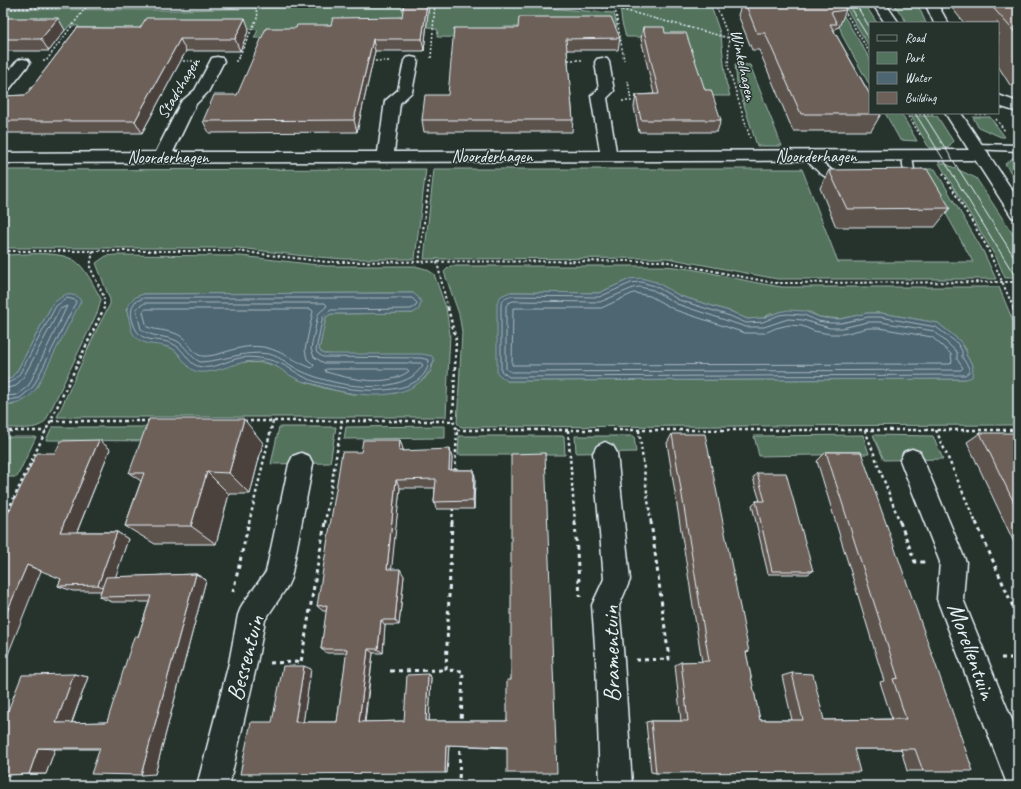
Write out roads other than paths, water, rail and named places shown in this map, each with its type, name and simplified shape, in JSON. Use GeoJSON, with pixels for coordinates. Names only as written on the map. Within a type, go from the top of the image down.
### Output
{"type":"FeatureCollection","features":[{"type":"Feature","properties":{"kind":"street"},"geometry":{"type":"LineString","coordinates":[[878,3],[891,22]]}},
{"type":"Feature","properties":{"kind":"street"},"geometry":{"type":"LineString","coordinates":[[931,3],[940,22]]}},
{"type":"Feature","properties":{"kind":"street","name":"Stadshagen"},"geometry":{"type":"LineString","coordinates":[[162,157],[189,102],[201,92],[217,61]]}},
{"type":"Feature","properties":{"kind":"street"},"geometry":{"type":"LineString","coordinates":[[385,157],[393,101],[405,92],[410,61]]}},
{"type":"Feature","properties":{"kind":"street"},"geometry":{"type":"LineString","coordinates":[[602,62],[607,91],[599,96],[609,156]]}},
{"type":"Feature","properties":{"kind":"street"},"geometry":{"type":"LineString","coordinates":[[3,88],[23,63]]}},
{"type":"Feature","properties":{"kind":"street"},"geometry":{"type":"LineString","coordinates":[[999,101],[1005,104],[1018,107]]}},
{"type":"Feature","properties":{"kind":"street"},"geometry":{"type":"LineString","coordinates":[[954,114],[1018,213]]}},
{"type":"Feature","properties":{"kind":"street","name":"Noorderhagen"},"geometry":{"type":"LineString","coordinates":[[3,158],[908,156],[978,151]]}},
{"type":"Feature","properties":{"kind":"street","name":"Bramentuin"},"geometry":{"type":"LineString","coordinates":[[604,438],[617,580],[605,605],[610,660],[616,786]]}},
{"type":"Feature","properties":{"kind":"street","name":"Morellentuin"},"geometry":{"type":"LineString","coordinates":[[912,460],[953,562],[950,599],[1018,773]]}},
{"type":"Feature","properties":{"kind":"street","name":"Bessentuin"},"geometry":{"type":"LineString","coordinates":[[213,786],[243,663],[252,615],[278,578],[301,464]]}},
{"type":"Feature","properties":{"kind":"lane"},"geometry":{"type":"LineString","coordinates":[[978,151],[1018,148]]}},
{"type":"Feature","properties":{"kind":"lane"},"geometry":{"type":"LineString","coordinates":[[808,156],[832,177],[855,177]]}},
{"type":"Feature","properties":{"kind":"lane"},"geometry":{"type":"LineString","coordinates":[[886,177],[910,177],[908,156]]}},
{"type":"Feature","properties":{"kind":"water"},"geometry":{"type":"Polygon","coordinates":[[[641,278],[656,282],[680,296],[732,312],[747,319],[763,318],[788,310],[804,311],[819,317],[830,319],[841,319],[867,313],[881,313],[938,323],[960,341],[973,366],[972,377],[966,379],[507,381],[497,373],[497,302],[501,296],[510,292],[599,293],[630,279],[641,278]]]}},
{"type":"Feature","properties":{"kind":"water"},"geometry":{"type":"Polygon","coordinates":[[[413,293],[421,302],[419,309],[413,313],[331,314],[326,317],[319,350],[324,354],[422,354],[432,356],[434,360],[426,375],[415,385],[400,392],[384,395],[348,393],[332,389],[299,380],[268,363],[259,361],[250,361],[208,372],[194,371],[173,349],[142,342],[138,339],[132,331],[127,311],[129,304],[133,299],[144,294],[413,293]]]}},
{"type":"Feature","properties":{"kind":"water"},"geometry":{"type":"Polygon","coordinates":[[[66,294],[77,296],[81,301],[36,389],[22,402],[3,405],[3,381],[11,378],[17,371],[53,303],[66,294]]]}},
{"type":"Feature","properties":{"kind":"tram line"},"geometry":{"type":"LineString","coordinates":[[847,3],[869,38]]}},
{"type":"Feature","properties":{"kind":"tram line"},"geometry":{"type":"LineString","coordinates":[[855,3],[869,26]]}},
{"type":"Feature","properties":{"kind":"tram line"},"geometry":{"type":"LineString","coordinates":[[916,114],[1018,281]]}},
{"type":"Feature","properties":{"kind":"tram line"},"geometry":{"type":"LineString","coordinates":[[924,114],[1018,263]]}}]}
